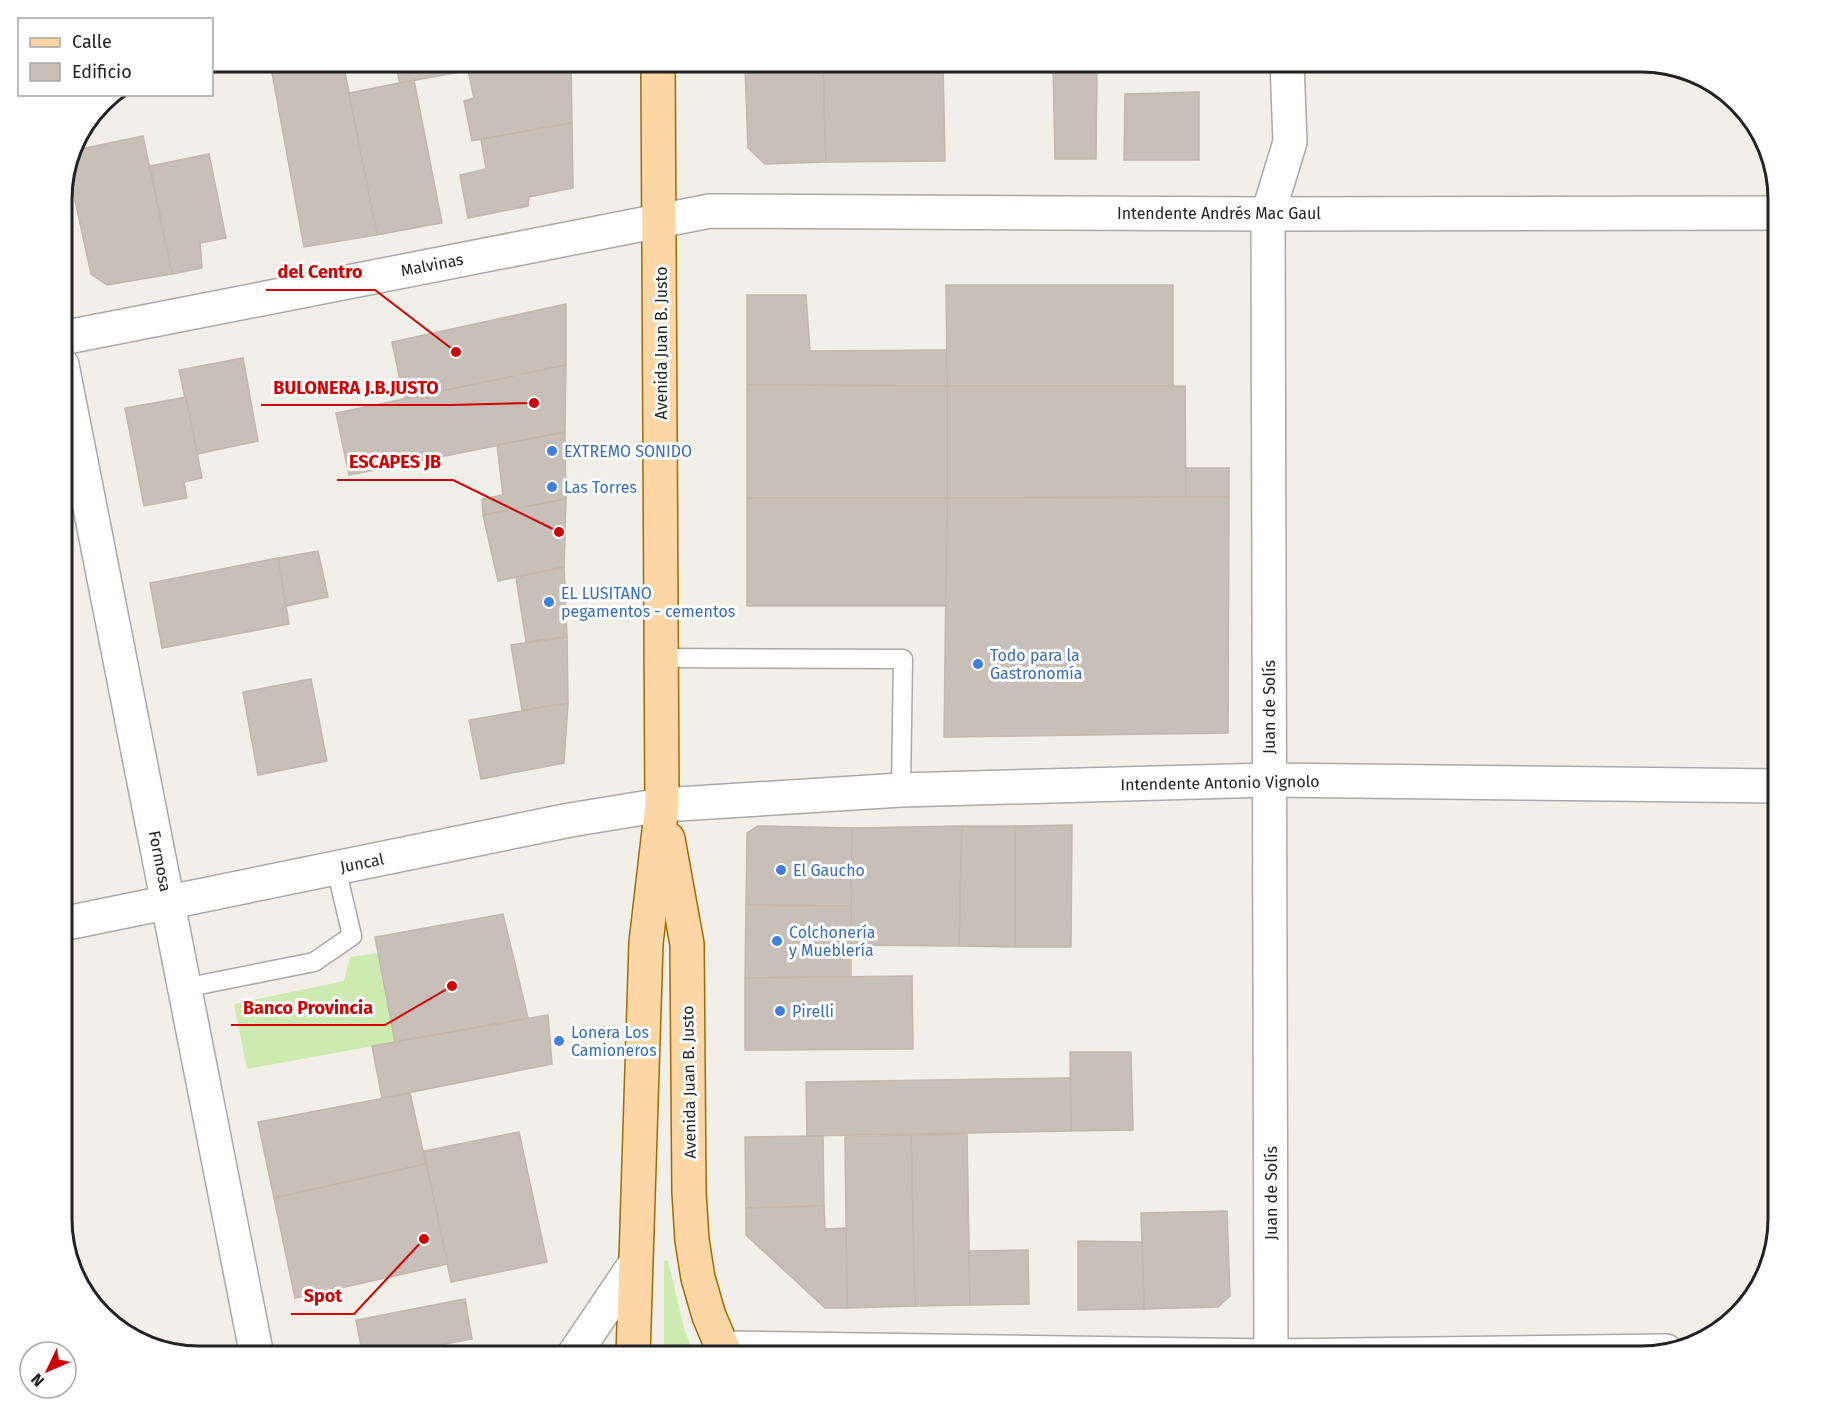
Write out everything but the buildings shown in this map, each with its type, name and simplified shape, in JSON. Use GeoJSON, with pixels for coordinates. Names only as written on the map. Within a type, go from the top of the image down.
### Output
{"type":"FeatureCollection","features":[{"type":"Feature","properties":{"kind":"main road","name":"Avenida Juan B. Justo"},"geometry":{"type":"LineString","coordinates":[[633,1346],[646,943],[662,805],[658,72]]}},
{"type":"Feature","properties":{"kind":"main road","name":"Avenida Juan B. Justo"},"geometry":{"type":"LineString","coordinates":[[662,805],[687,944],[689,1192],[692,1240],[698,1278],[722,1346]]}},
{"type":"Feature","properties":{"kind":"street","name":"Juan de Solís"},"geometry":{"type":"LineString","coordinates":[[1271,1346],[1268,214],[1290,142],[1287,72]]}},
{"type":"Feature","properties":{"kind":"street","name":"Intendente Andrés Mac Gaul"},"geometry":{"type":"LineString","coordinates":[[660,220],[710,211],[1268,214],[1768,213]]}},
{"type":"Feature","properties":{"kind":"street","name":"Malvinas"},"geometry":{"type":"LineString","coordinates":[[72,336],[660,220]]}},
{"type":"Feature","properties":{"kind":"street","name":"Formosa"},"geometry":{"type":"LineString","coordinates":[[72,416],[255,1346]]}},
{"type":"Feature","properties":{"kind":"street","name":"Intendente Antonio Vignolo"},"geometry":{"type":"LineString","coordinates":[[662,805],[901,790],[1269,780],[1768,786]]}},
{"type":"Feature","properties":{"kind":"street","name":"Juncal"},"geometry":{"type":"LineString","coordinates":[[72,922],[570,820],[662,805]]}},
{"type":"Feature","properties":{"kind":"street"},"geometry":{"type":"LineString","coordinates":[[580,1346],[635,1263]]}},
{"type":"Feature","properties":{"kind":"lane"},"geometry":{"type":"LineString","coordinates":[[662,658],[903,658],[901,790]]}},
{"type":"Feature","properties":{"kind":"lane"},"geometry":{"type":"LineString","coordinates":[[184,988],[314,962],[352,936],[336,868]]}},
{"type":"Feature","properties":{"kind":"green space"},"geometry":{"type":"Polygon","coordinates":[[[378,953],[395,1042],[247,1069],[234,1004],[344,981],[350,957],[378,953]]]}},
{"type":"Feature","properties":{"kind":"green space"},"geometry":{"type":"Polygon","coordinates":[[[664,1260],[668,1261],[684,1328],[691,1346],[664,1346],[664,1260]]]}},
{"type":"Feature","properties":{"kind":"place","name":"del Centro"},"geometry":{"type":"Point","coordinates":[456,352]}},
{"type":"Feature","properties":{"kind":"place","name":"BULONERA J.B.JUSTO"},"geometry":{"type":"Point","coordinates":[534,403]}},
{"type":"Feature","properties":{"kind":"place","name":"EXTREMO SONIDO"},"geometry":{"type":"Point","coordinates":[552,451]}},
{"type":"Feature","properties":{"kind":"place","name":"Las Torres"},"geometry":{"type":"Point","coordinates":[552,487]}},
{"type":"Feature","properties":{"kind":"place","name":"ESCAPES JB"},"geometry":{"type":"Point","coordinates":[559,532]}},
{"type":"Feature","properties":{"kind":"place","name":"EL LUSITANO pegamentos - cementos"},"geometry":{"type":"Point","coordinates":[549,602]}},
{"type":"Feature","properties":{"kind":"place","name":"Todo para la Gastronomía"},"geometry":{"type":"Point","coordinates":[978,664]}},
{"type":"Feature","properties":{"kind":"place","name":"El Gaucho"},"geometry":{"type":"Point","coordinates":[781,870]}},
{"type":"Feature","properties":{"kind":"place","name":"Colchonería y Mueblería"},"geometry":{"type":"Point","coordinates":[777,941]}},
{"type":"Feature","properties":{"kind":"place","name":"Banco Provincia"},"geometry":{"type":"Point","coordinates":[452,986]}},
{"type":"Feature","properties":{"kind":"place","name":"Pirelli"},"geometry":{"type":"Point","coordinates":[780,1011]}},
{"type":"Feature","properties":{"kind":"place","name":"Lonera Los Camioneros"},"geometry":{"type":"Point","coordinates":[559,1041]}},
{"type":"Feature","properties":{"kind":"place","name":"Spot"},"geometry":{"type":"Point","coordinates":[424,1239]}}]}
